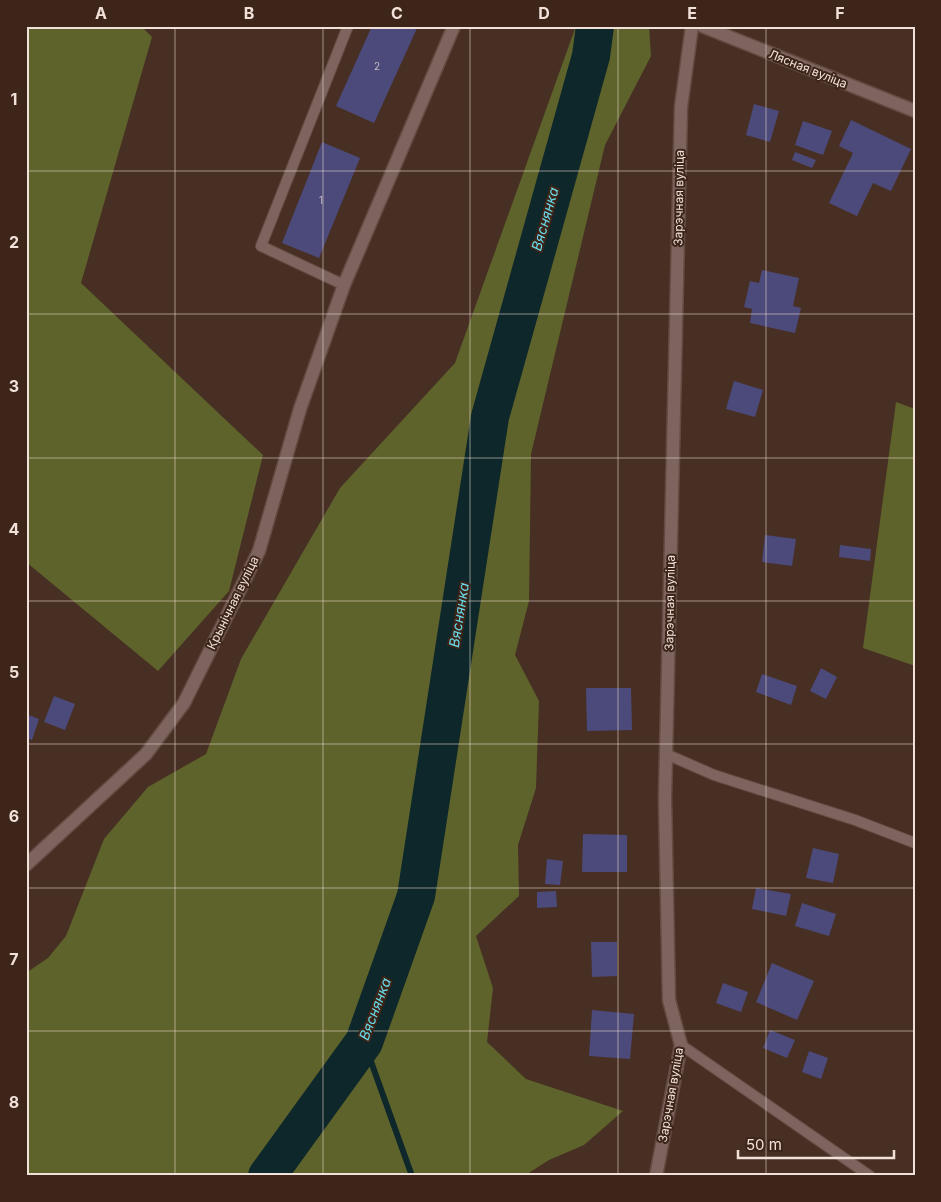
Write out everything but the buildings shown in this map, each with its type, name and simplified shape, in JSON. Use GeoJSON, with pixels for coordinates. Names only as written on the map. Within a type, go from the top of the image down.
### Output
{"type":"FeatureCollection","features":[{"type":"Feature","properties":{"kind":"street","name":"Крынічная вуліца"},"geometry":{"type":"LineString","coordinates":[[26,865],[146,754],[184,703],[259,550],[300,409],[344,285],[454,26]]}},
{"type":"Feature","properties":{"kind":"street","name":"Зарэчная вуліца"},"geometry":{"type":"LineString","coordinates":[[656,1176],[681,1045],[669,1000],[665,798],[681,107],[692,26]]}},
{"type":"Feature","properties":{"kind":"street","name":"Лясная вуліца"},"geometry":{"type":"LineString","coordinates":[[702,26],[915,111]]}},
{"type":"Feature","properties":{"kind":"lane"},"geometry":{"type":"LineString","coordinates":[[344,285],[261,246],[348,26]]}},
{"type":"Feature","properties":{"kind":"lane"},"geometry":{"type":"LineString","coordinates":[[666,754],[714,775],[855,820],[915,843]]}},
{"type":"Feature","properties":{"kind":"lane"},"geometry":{"type":"LineString","coordinates":[[681,1045],[870,1176]]}},
{"type":"Feature","properties":{"kind":"green space"},"geometry":{"type":"Polygon","coordinates":[[[26,26],[141,26],[152,37],[81,283],[263,455],[229,591],[158,671],[26,562],[26,26]]]}},
{"type":"Feature","properties":{"kind":"green space"},"geometry":{"type":"Polygon","coordinates":[[[576,26],[649,26],[651,56],[605,145],[531,454],[529,601],[515,655],[539,701],[536,788],[518,845],[519,896],[476,936],[493,988],[487,1042],[526,1079],[623,1111],[584,1145],[549,1160],[524,1176],[26,1176],[26,973],[48,958],[66,936],[104,839],[148,787],[206,754],[241,659],[340,488],[455,363],[576,26]]]}},
{"type":"Feature","properties":{"kind":"green space"},"geometry":{"type":"Polygon","coordinates":[[[896,402],[915,409],[915,666],[863,648],[896,402]]]}},
{"type":"Feature","properties":{"kind":"waterway","name":"Вяснянка"},"geometry":{"type":"LineString","coordinates":[[267,1176],[364,1042],[416,896],[490,417],[591,56],[595,26]]}},
{"type":"Feature","properties":{"kind":"waterway"},"geometry":{"type":"LineString","coordinates":[[364,1042],[412,1176]]}}]}
